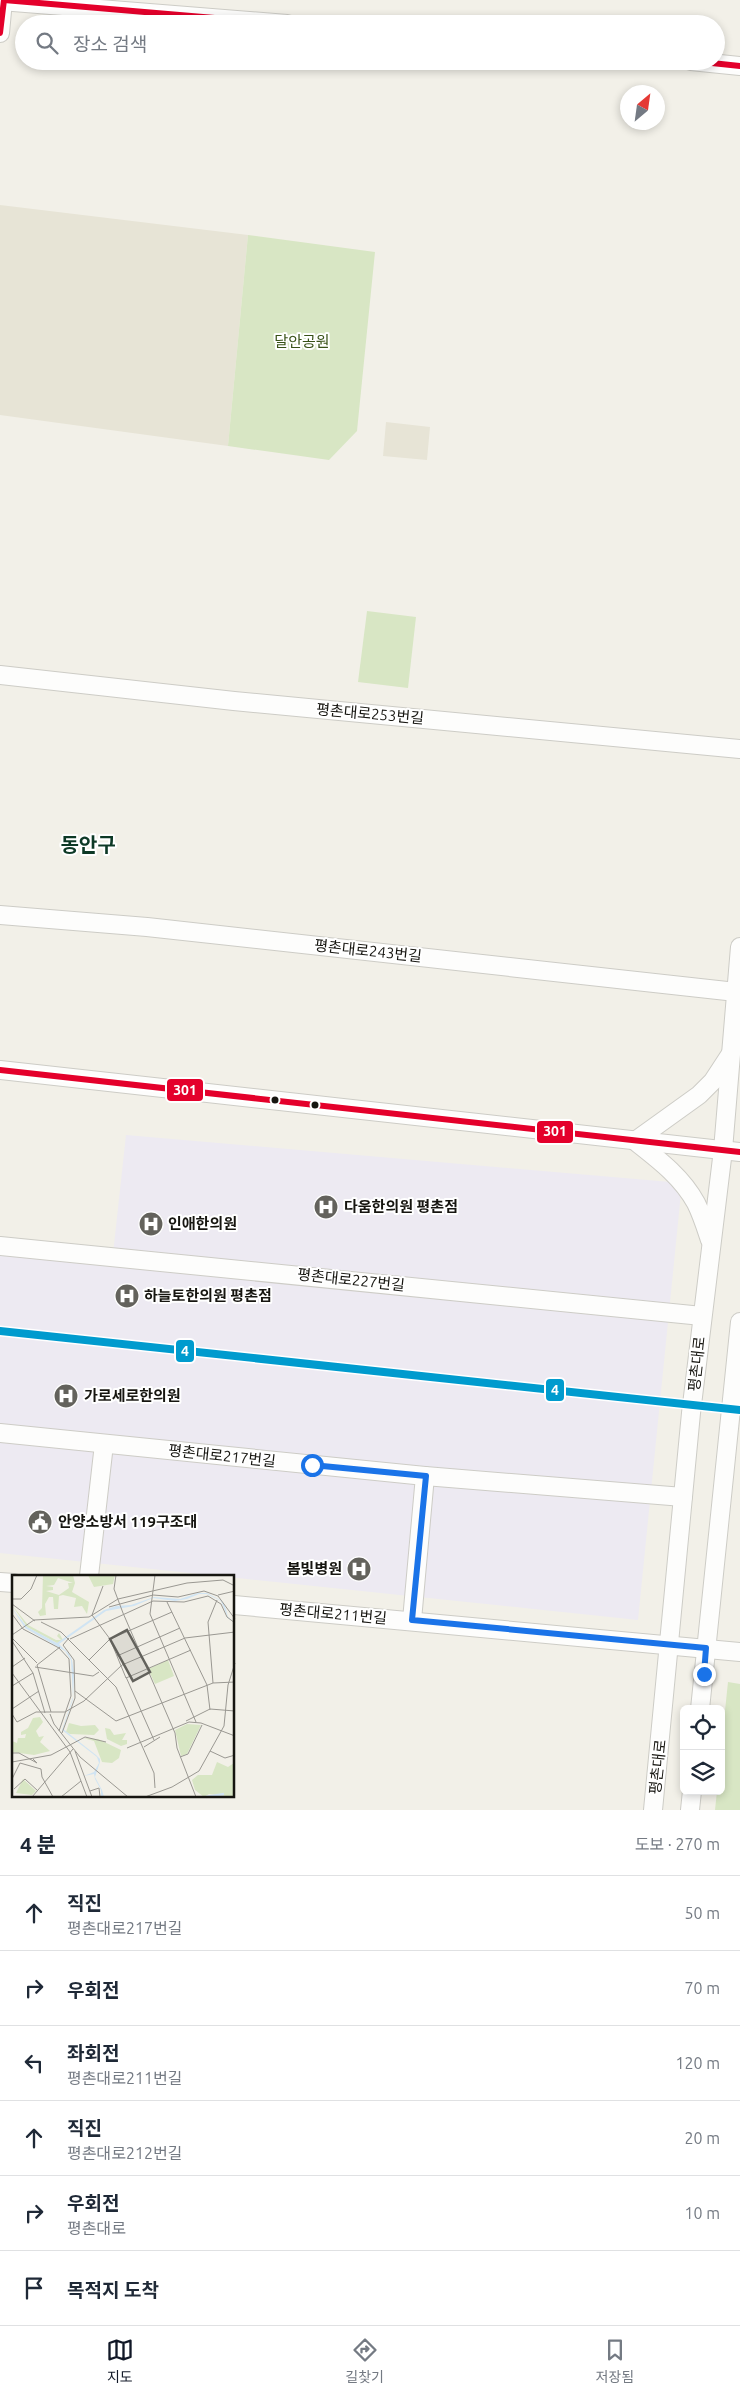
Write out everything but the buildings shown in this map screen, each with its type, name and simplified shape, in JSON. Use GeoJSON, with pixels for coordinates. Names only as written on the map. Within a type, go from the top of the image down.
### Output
{"type":"FeatureCollection","features":[{"type":"Feature","properties":{"kind":"street"},"geometry":{"type":"LineString","coordinates":[[0,34],[2,0],[180,15]]}},
{"type":"Feature","properties":{"kind":"street"},"geometry":{"type":"LineString","coordinates":[[725,64],[740,66]]}},
{"type":"Feature","properties":{"kind":"street","name":"평촌대로253번길"},"geometry":{"type":"LineString","coordinates":[[0,675],[240,702],[740,749]]}},
{"type":"Feature","properties":{"kind":"street","name":"평촌대로243번길"},"geometry":{"type":"LineString","coordinates":[[0,915],[147,928],[736,992]]}},
{"type":"Feature","properties":{"kind":"street","name":"평촌대로"},"geometry":{"type":"LineString","coordinates":[[653,1810],[702,1316],[712,1243],[732,1151],[731,1054],[740,948]]}},
{"type":"Feature","properties":{"kind":"street"},"geometry":{"type":"LineString","coordinates":[[636,1140],[700,1095],[714,1081],[731,1054]]}},
{"type":"Feature","properties":{"kind":"street"},"geometry":{"type":"LineString","coordinates":[[0,1070],[732,1151]]}},
{"type":"Feature","properties":{"kind":"street"},"geometry":{"type":"LineString","coordinates":[[636,1140],[667,1167],[688,1190],[696,1204],[712,1243]]}},
{"type":"Feature","properties":{"kind":"street","name":"평촌대로227번길"},"geometry":{"type":"LineString","coordinates":[[0,1246],[702,1316]]}},
{"type":"Feature","properties":{"kind":"street"},"geometry":{"type":"LineString","coordinates":[[700,1705],[740,1322]]}},
{"type":"Feature","properties":{"kind":"street","name":"평촌대로217번길"},"geometry":{"type":"LineString","coordinates":[[0,1433],[426,1476],[684,1498]]}},
{"type":"Feature","properties":{"kind":"street"},"geometry":{"type":"LineString","coordinates":[[89,1575],[104,1444]]}},
{"type":"Feature","properties":{"kind":"street"},"geometry":{"type":"LineString","coordinates":[[412,1620],[426,1476]]}},
{"type":"Feature","properties":{"kind":"street","name":"평촌대로211번길"},"geometry":{"type":"LineString","coordinates":[[235,1605],[412,1620],[740,1652]]}},
{"type":"Feature","properties":{"kind":"street"},"geometry":{"type":"LineString","coordinates":[[690,1810],[692,1795]]}},
{"type":"Feature","properties":{"kind":"shaded area"},"geometry":{"type":"Polygon","coordinates":[[[0,205],[248,235],[228,446],[0,415],[0,205]]]}},
{"type":"Feature","properties":{"kind":"shaded area"},"geometry":{"type":"Polygon","coordinates":[[[386,422],[430,427],[427,460],[383,456],[386,422]]]}},
{"type":"Feature","properties":{"kind":"shaded area"},"geometry":{"type":"Polygon","coordinates":[[[126,1135],[682,1183],[638,1620],[235,1578],[235,1575],[209,1575],[0,1553],[0,1253],[112,1263],[126,1135]]]}},
{"type":"Feature","properties":{"kind":"green space","name":"달안공원"},"geometry":{"type":"Polygon","coordinates":[[[248,235],[375,252],[357,431],[329,460],[228,446],[248,235]]]}},
{"type":"Feature","properties":{"kind":"green space"},"geometry":{"type":"Polygon","coordinates":[[[367,611],[416,617],[408,688],[358,682],[367,611]]]}},
{"type":"Feature","properties":{"kind":"green space"},"geometry":{"type":"Polygon","coordinates":[[[728,1682],[740,1684],[740,1810],[715,1810],[717,1795],[725,1795],[725,1711],[728,1682]]]}},
{"type":"Feature","properties":{"kind":"metro line","name":"4"},"geometry":{"type":"LineString","coordinates":[[0,1331],[740,1410]]}},
{"type":"Feature","properties":{"kind":"transit line","name":"301"},"geometry":{"type":"LineString","coordinates":[[0,33],[4,0],[179,15]]}},
{"type":"Feature","properties":{"kind":"transit line","name":"301"},"geometry":{"type":"LineString","coordinates":[[725,64],[740,66]]}},
{"type":"Feature","properties":{"kind":"transit line","name":"301"},"geometry":{"type":"LineString","coordinates":[[0,1070],[740,1152]]}},
{"type":"Feature","properties":{"kind":"place","name":"다움한의원 평촌점"},"geometry":{"type":"Point","coordinates":[326,1207]}},
{"type":"Feature","properties":{"kind":"place","name":"인애한의원"},"geometry":{"type":"Point","coordinates":[151,1224]}},
{"type":"Feature","properties":{"kind":"place","name":"하늘토한의원 평촌점"},"geometry":{"type":"Point","coordinates":[127,1296]}},
{"type":"Feature","properties":{"kind":"place","name":"가로세로한의원"},"geometry":{"type":"Point","coordinates":[66,1396]}},
{"type":"Feature","properties":{"kind":"place","name":"안양소방서 119구조대"},"geometry":{"type":"Point","coordinates":[40,1522]}},
{"type":"Feature","properties":{"kind":"place","name":"봄빛병원"},"geometry":{"type":"Point","coordinates":[359,1569]}},
{"type":"Feature","properties":{"kind":"district","name":"동안구"},"geometry":{"type":"Point","coordinates":[88,845]}},
{"type":"Feature","properties":{"kind":"route"},"geometry":{"type":"LineString","coordinates":[[312,1465],[426,1476],[412,1620],[706,1648],[704,1674]]}}]}
